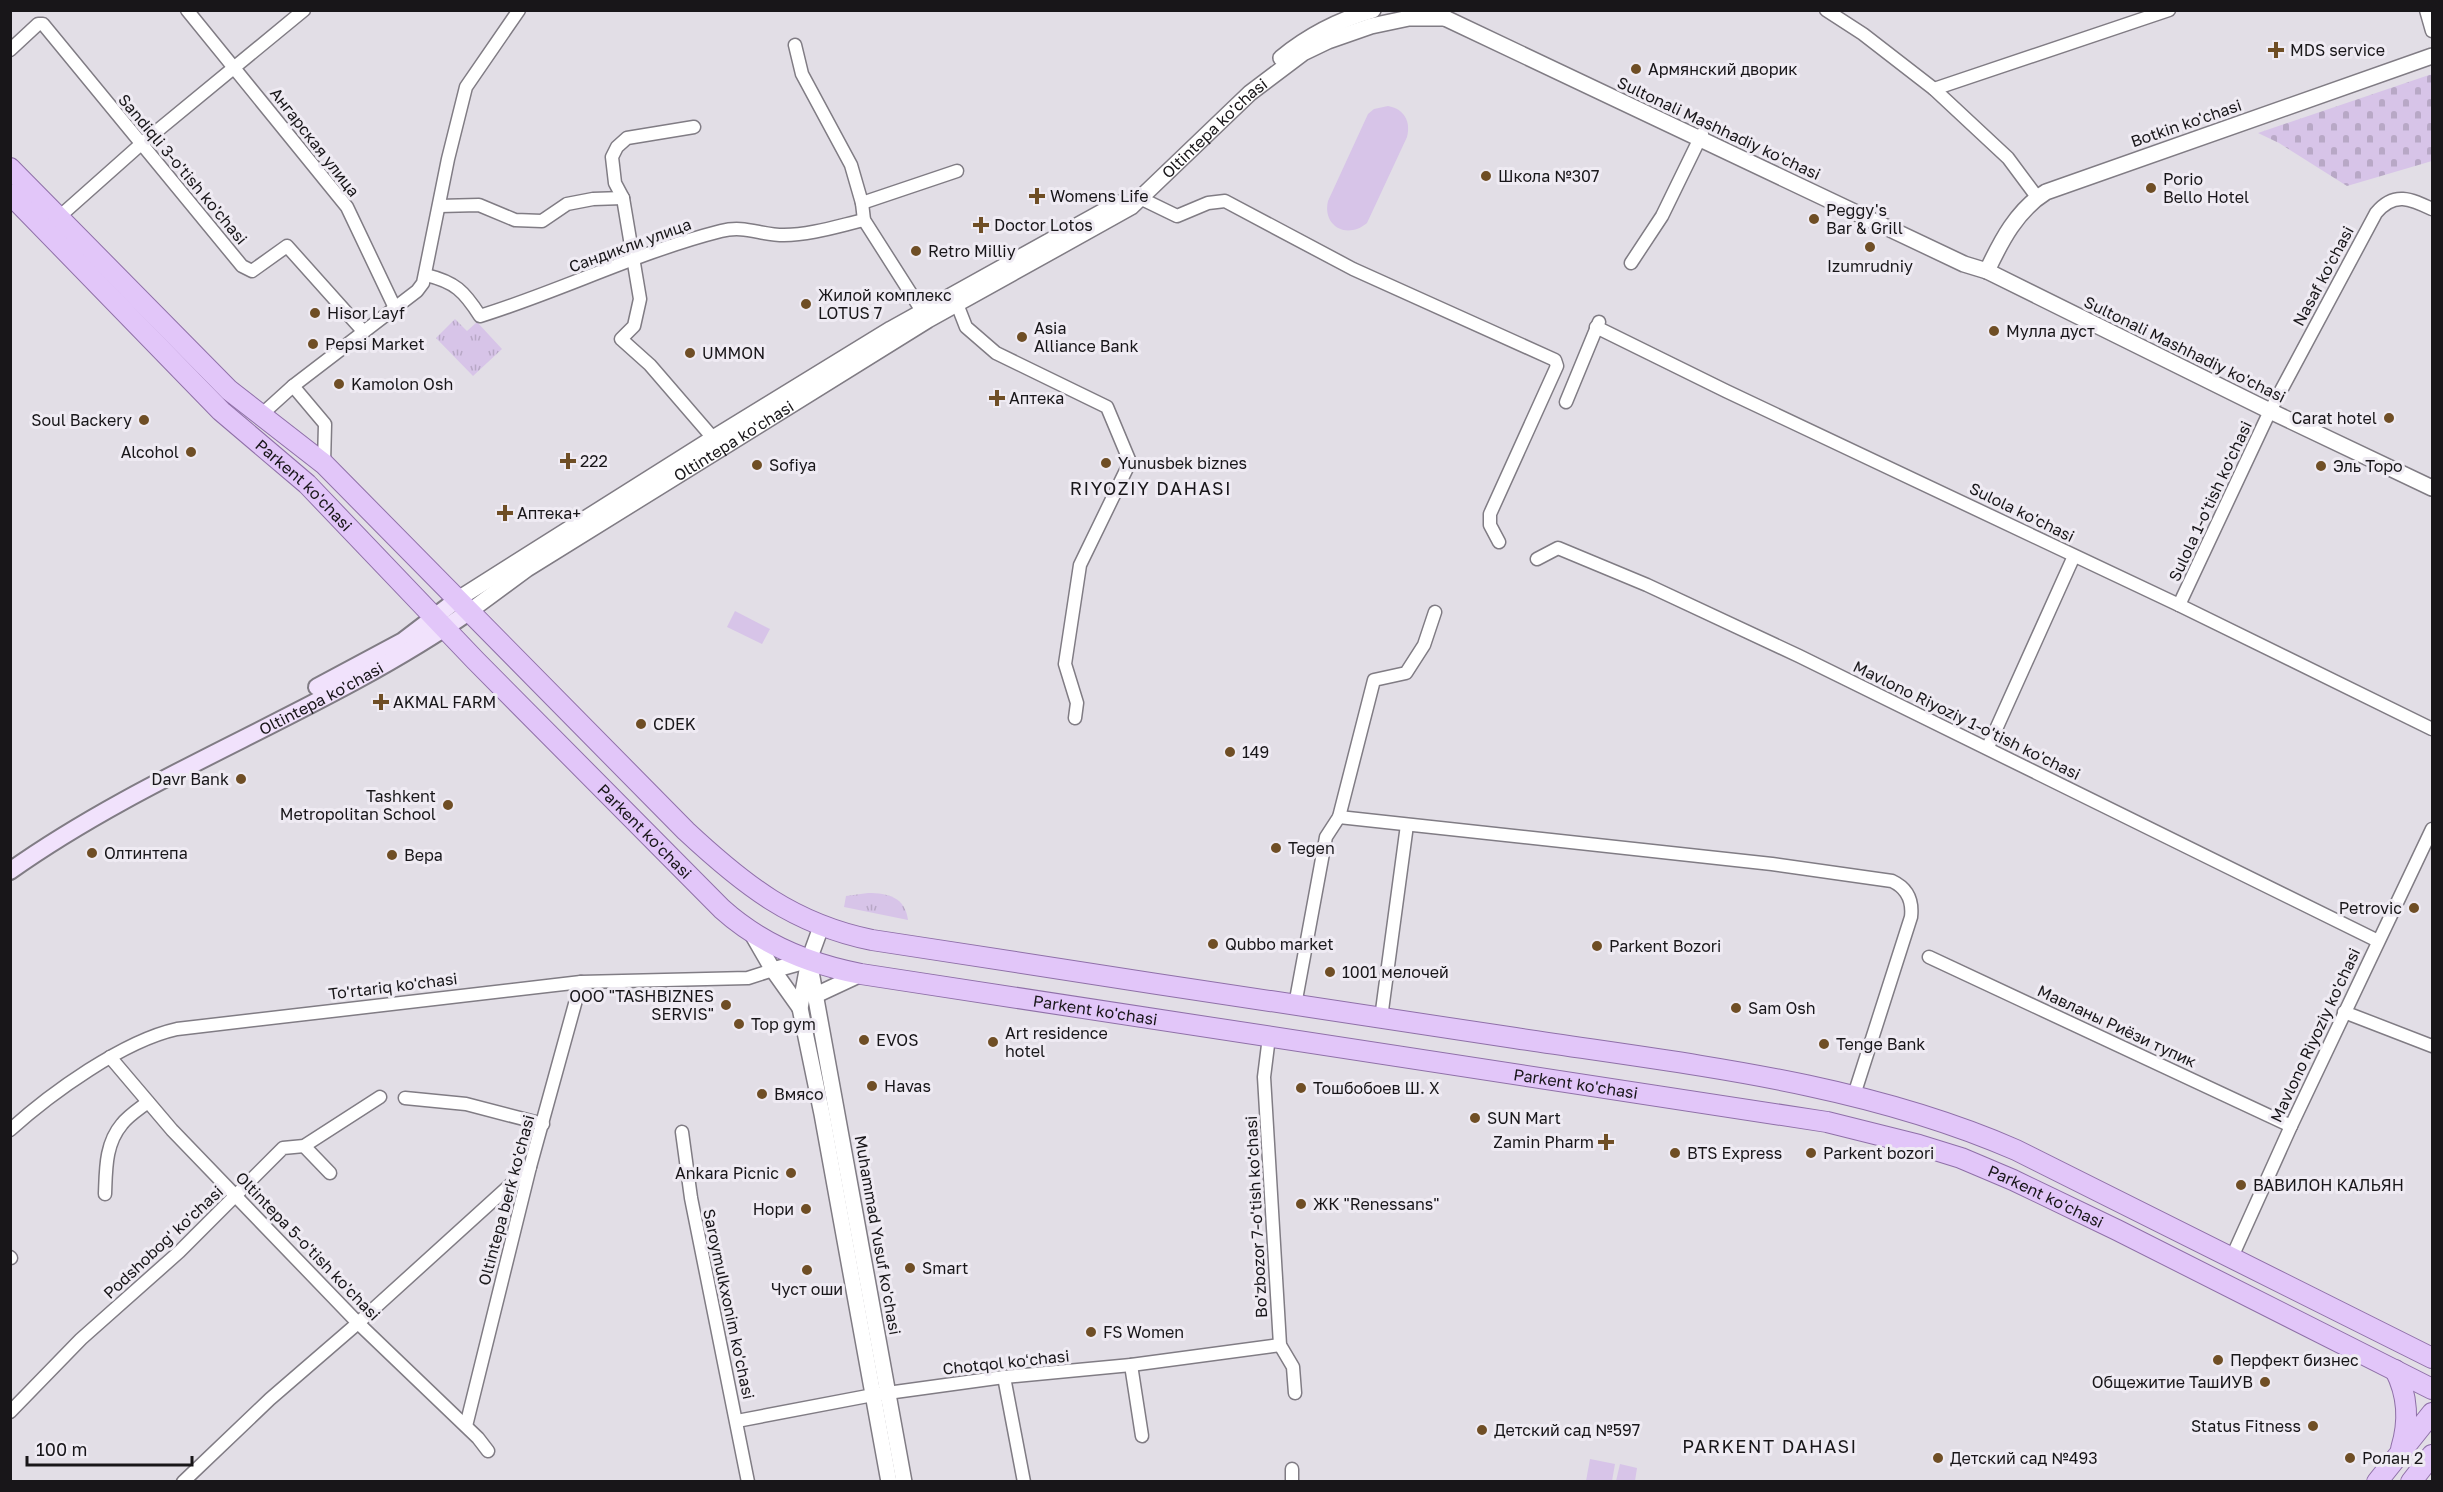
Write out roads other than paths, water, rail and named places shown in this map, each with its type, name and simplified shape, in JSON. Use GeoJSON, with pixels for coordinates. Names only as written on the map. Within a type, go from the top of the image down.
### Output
{"type":"FeatureCollection","features":[{"type":"Feature","properties":{"kind":"main road","name":"Parkent ko'chasi"},"geometry":{"type":"LineString","coordinates":[[10,168],[229,390],[324,464],[652,798],[716,859],[784,909],[821,927],[872,940],[1681,1063],[1854,1095],[1924,1115],[1989,1138],[2433,1359]]}},
{"type":"Feature","properties":{"kind":"main road","name":"Parkent ko'chasi"},"geometry":{"type":"LineString","coordinates":[[10,194],[221,411],[307,484],[439,623],[722,909],[751,932],[779,948],[809,960],[861,974],[1827,1122],[1919,1144],[1961,1158],[2013,1180],[2433,1389]]}},
{"type":"Feature","properties":{"kind":"main road","name":"Oltintepa ko'chasi"},"geometry":{"type":"LineString","coordinates":[[10,861],[250,729],[392,647],[439,623],[464,605]]}},
{"type":"Feature","properties":{"kind":"main road","name":"Oltintepa ko'chasi"},"geometry":{"type":"LineString","coordinates":[[10,871],[94,813]]}},
{"type":"Feature","properties":{"kind":"main road"},"geometry":{"type":"LineString","coordinates":[[2408,1346],[2433,1347]]}},
{"type":"Feature","properties":{"kind":"main road"},"geometry":{"type":"LineString","coordinates":[[2395,1370],[2404,1389],[2406,1412],[2399,1455]]}},
{"type":"Feature","properties":{"kind":"main road"},"geometry":{"type":"LineString","coordinates":[[2377,1482],[2433,1413]]}},
{"type":"Feature","properties":{"kind":"main road"},"geometry":{"type":"LineString","coordinates":[[2411,1482],[2433,1455]]}},
{"type":"Feature","properties":{"kind":"street","name":"Ангарская улица"},"geometry":{"type":"LineString","coordinates":[[187,10],[347,207],[395,308]]}},
{"type":"Feature","properties":{"kind":"street"},"geometry":{"type":"LineString","coordinates":[[59,217],[140,145],[304,10]]}},
{"type":"Feature","properties":{"kind":"street"},"geometry":{"type":"LineString","coordinates":[[261,415],[293,386],[417,291],[426,275],[466,87],[519,10]]}},
{"type":"Feature","properties":{"kind":"street","name":"Oltintepa ko'chasi"},"geometry":{"type":"LineString","coordinates":[[716,443],[954,298],[1145,192],[1297,44],[1331,25],[1373,10]]}},
{"type":"Feature","properties":{"kind":"street"},"geometry":{"type":"LineString","coordinates":[[1826,10],[1863,34],[1934,89],[2008,158],[2037,197]]}},
{"type":"Feature","properties":{"kind":"street"},"geometry":{"type":"LineString","coordinates":[[1934,89],[2169,10]]}},
{"type":"Feature","properties":{"kind":"street"},"geometry":{"type":"LineString","coordinates":[[2426,10],[2433,31]]}},
{"type":"Feature","properties":{"kind":"street","name":"Oltintepa ko'chasi"},"geometry":{"type":"LineString","coordinates":[[1185,151],[1263,82],[1291,60],[1315,47],[1352,32],[1389,22],[1444,13]]}},
{"type":"Feature","properties":{"kind":"street","name":"Sultonali Mashhadiy ko'chasi"},"geometry":{"type":"LineString","coordinates":[[1444,13],[1964,264],[1987,271],[2270,411],[2433,488]]}},
{"type":"Feature","properties":{"kind":"street","name":"Sandiqli 3-o'tish ko'chasi"},"geometry":{"type":"LineString","coordinates":[[10,50],[38,24],[44,24],[140,145],[242,266],[252,271],[287,246],[363,331]]}},
{"type":"Feature","properties":{"kind":"street"},"geometry":{"type":"LineString","coordinates":[[795,45],[802,74],[851,165],[862,203],[864,220],[922,311]]}},
{"type":"Feature","properties":{"kind":"street","name":"Botkin ko'chasi"},"geometry":{"type":"LineString","coordinates":[[1987,271],[2012,224],[2037,197],[2054,188],[2433,56]]}},
{"type":"Feature","properties":{"kind":"street"},"geometry":{"type":"LineString","coordinates":[[694,127],[627,138],[617,147],[612,157],[615,183],[623,198],[640,299],[634,326],[621,339],[650,365],[716,443]]}},
{"type":"Feature","properties":{"kind":"street"},"geometry":{"type":"LineString","coordinates":[[1631,263],[1662,216],[1701,137]]}},
{"type":"Feature","properties":{"kind":"street"},"geometry":{"type":"LineString","coordinates":[[862,203],[957,171]]}},
{"type":"Feature","properties":{"kind":"street"},"geometry":{"type":"LineString","coordinates":[[1145,192],[1177,216],[1209,203],[1225,201],[1353,269],[1557,362],[1490,514],[1490,525],[1499,542]]}},
{"type":"Feature","properties":{"kind":"street"},"geometry":{"type":"LineString","coordinates":[[439,206],[479,205],[515,220],[542,221],[567,204],[593,199],[623,198]]}},
{"type":"Feature","properties":{"kind":"street","name":"Nasaf ko'chasi"},"geometry":{"type":"LineString","coordinates":[[2270,411],[2376,213],[2383,204],[2397,199],[2410,199],[2433,209]]}},
{"type":"Feature","properties":{"kind":"street","name":"Сандикли улица"},"geometry":{"type":"LineString","coordinates":[[426,275],[448,280],[470,301],[480,316],[517,305],[634,259],[723,231],[744,228],[786,235],[864,220]]}},
{"type":"Feature","properties":{"kind":"street"},"geometry":{"type":"LineString","coordinates":[[954,298],[966,327],[996,353],[1107,407],[1130,462],[1080,566],[1065,664],[1077,703],[1075,718]]}},
{"type":"Feature","properties":{"kind":"street","name":"Oltintepa ko'chasi"},"geometry":{"type":"LineString","coordinates":[[464,605],[922,311],[954,298]]}},
{"type":"Feature","properties":{"kind":"street","name":"Sulola ko'chasi"},"geometry":{"type":"LineString","coordinates":[[1566,402],[1598,324],[1726,391],[2179,604],[2433,729]]}},
{"type":"Feature","properties":{"kind":"street"},"geometry":{"type":"LineString","coordinates":[[293,386],[325,424],[324,464]]}},
{"type":"Feature","properties":{"kind":"street","name":"Sulola 1-o'tish ko'chasi"},"geometry":{"type":"LineString","coordinates":[[2179,604],[2270,411]]}},
{"type":"Feature","properties":{"kind":"street","name":"Mavlono Riyoziy 1-o'tish ko'chasi"},"geometry":{"type":"LineString","coordinates":[[1537,559],[1558,548],[1573,553],[1799,656],[1988,747],[2378,941]]}},
{"type":"Feature","properties":{"kind":"street"},"geometry":{"type":"LineString","coordinates":[[1988,747],[2074,556]]}},
{"type":"Feature","properties":{"kind":"street"},"geometry":{"type":"LineString","coordinates":[[1294,1005],[1326,837],[1339,817],[1374,680],[1406,673],[1424,645],[1435,612]]}},
{"type":"Feature","properties":{"kind":"street"},"geometry":{"type":"LineString","coordinates":[[1339,817],[1761,863],[1897,883],[1908,895],[1912,905],[1911,917],[1854,1095]]}},
{"type":"Feature","properties":{"kind":"street"},"geometry":{"type":"LineString","coordinates":[[1381,1018],[1407,825]]}},
{"type":"Feature","properties":{"kind":"street","name":"Mavlono Riyoziy ko'chasi"},"geometry":{"type":"LineString","coordinates":[[2232,1257],[2344,1012],[2433,829]]}},
{"type":"Feature","properties":{"kind":"street","name":"Muhammad Yusuf ko'chasi"},"geometry":{"type":"LineString","coordinates":[[821,927],[809,960],[800,1008],[880,1394],[904,1482]]}},
{"type":"Feature","properties":{"kind":"street","name":"Muhammad Yusuf ko'chasi"},"geometry":{"type":"LineString","coordinates":[[751,932],[773,970],[800,1008]]}},
{"type":"Feature","properties":{"kind":"street","name":"Мавланы Риёзи тупик"},"geometry":{"type":"LineString","coordinates":[[1929,957],[2291,1126]]}},
{"type":"Feature","properties":{"kind":"street","name":"Muhammad Yusuf ko'chasi"},"geometry":{"type":"LineString","coordinates":[[809,960],[880,1394],[889,1482]]}},
{"type":"Feature","properties":{"kind":"street","name":"To'rtariq ko'chasi"},"geometry":{"type":"LineString","coordinates":[[10,1130],[32,1110],[110,1057],[142,1040],[177,1029],[581,982],[748,978],[809,960]]}},
{"type":"Feature","properties":{"kind":"street"},"geometry":{"type":"LineString","coordinates":[[816,995],[861,974]]}},
{"type":"Feature","properties":{"kind":"street","name":"Oltintepa berk ko'chasi"},"geometry":{"type":"LineString","coordinates":[[466,1426],[530,1167],[581,982]]}},
{"type":"Feature","properties":{"kind":"street"},"geometry":{"type":"LineString","coordinates":[[2344,1012],[2433,1046]]}},
{"type":"Feature","properties":{"kind":"street","name":"Bo'zbozor 7-o'tish ko'chasi"},"geometry":{"type":"LineString","coordinates":[[1269,1037],[1264,1077],[1280,1345],[1293,1368],[1295,1393]]}},
{"type":"Feature","properties":{"kind":"street","name":"Oltintepa 5-o'tish ko'chasi"},"geometry":{"type":"LineString","coordinates":[[110,1057],[172,1130],[358,1323],[466,1426],[488,1451]]}},
{"type":"Feature","properties":{"kind":"street","name":"Podshobog' ko'chasi"},"geometry":{"type":"LineString","coordinates":[[10,1412],[81,1339],[179,1252],[283,1148],[304,1146],[380,1097]]}},
{"type":"Feature","properties":{"kind":"street"},"geometry":{"type":"LineString","coordinates":[[405,1098],[466,1104],[543,1124]]}},
{"type":"Feature","properties":{"kind":"street"},"geometry":{"type":"LineString","coordinates":[[105,1194],[107,1154],[111,1145],[122,1124],[148,1102]]}},
{"type":"Feature","properties":{"kind":"street","name":"Saroymulkxonim ko'chasi"},"geometry":{"type":"LineString","coordinates":[[682,1132],[691,1198],[748,1482]]}},
{"type":"Feature","properties":{"kind":"street"},"geometry":{"type":"LineString","coordinates":[[304,1146],[330,1173]]}},
{"type":"Feature","properties":{"kind":"street"},"geometry":{"type":"LineString","coordinates":[[183,1482],[270,1399],[358,1323],[530,1167]]}},
{"type":"Feature","properties":{"kind":"street","name":"Chotqol koʻchasi"},"geometry":{"type":"LineString","coordinates":[[737,1421],[880,1394],[1280,1345]]}},
{"type":"Feature","properties":{"kind":"street"},"geometry":{"type":"LineString","coordinates":[[1131,1365],[1142,1436]]}},
{"type":"Feature","properties":{"kind":"street"},"geometry":{"type":"LineString","coordinates":[[1004,1377],[1024,1482]]}},
{"type":"Feature","properties":{"kind":"place","name":"MDS service"},"geometry":{"type":"Point","coordinates":[2276,50]}},
{"type":"Feature","properties":{"kind":"place","name":"Армянский дворик"},"geometry":{"type":"Point","coordinates":[1636,69]}},
{"type":"Feature","properties":{"kind":"place","name":"Школа №307"},"geometry":{"type":"Point","coordinates":[1486,176]}},
{"type":"Feature","properties":{"kind":"place","name":"Porio Bello Hotel"},"geometry":{"type":"Point","coordinates":[2151,188]}},
{"type":"Feature","properties":{"kind":"place","name":"Womens Life"},"geometry":{"type":"Point","coordinates":[1037,196]}},
{"type":"Feature","properties":{"kind":"place","name":"Peggy's Bar & Grill"},"geometry":{"type":"Point","coordinates":[1814,219]}},
{"type":"Feature","properties":{"kind":"place","name":"Doctor Lotos"},"geometry":{"type":"Point","coordinates":[981,225]}},
{"type":"Feature","properties":{"kind":"place","name":"Izumrudniy"},"geometry":{"type":"Point","coordinates":[1870,247]}},
{"type":"Feature","properties":{"kind":"place","name":"Retro Milliy"},"geometry":{"type":"Point","coordinates":[916,251]}},
{"type":"Feature","properties":{"kind":"place","name":"Жилой комплекс LOTUS 7"},"geometry":{"type":"Point","coordinates":[806,304]}},
{"type":"Feature","properties":{"kind":"place","name":"Hisor Layf"},"geometry":{"type":"Point","coordinates":[315,313]}},
{"type":"Feature","properties":{"kind":"place","name":"Мулла дуст"},"geometry":{"type":"Point","coordinates":[1994,331]}},
{"type":"Feature","properties":{"kind":"place","name":"Asia Alliance Bank"},"geometry":{"type":"Point","coordinates":[1022,337]}},
{"type":"Feature","properties":{"kind":"place","name":"Pepsi Market"},"geometry":{"type":"Point","coordinates":[313,344]}},
{"type":"Feature","properties":{"kind":"place","name":"UMMON"},"geometry":{"type":"Point","coordinates":[690,353]}},
{"type":"Feature","properties":{"kind":"place","name":"Kamolon Osh"},"geometry":{"type":"Point","coordinates":[339,384]}},
{"type":"Feature","properties":{"kind":"place","name":"Аптека"},"geometry":{"type":"Point","coordinates":[997,398]}},
{"type":"Feature","properties":{"kind":"place","name":"Carat hotel"},"geometry":{"type":"Point","coordinates":[2389,418]}},
{"type":"Feature","properties":{"kind":"place","name":"Soul Backery"},"geometry":{"type":"Point","coordinates":[144,420]}},
{"type":"Feature","properties":{"kind":"place","name":"Alcohol"},"geometry":{"type":"Point","coordinates":[191,452]}},
{"type":"Feature","properties":{"kind":"place","name":"222"},"geometry":{"type":"Point","coordinates":[568,461]}},
{"type":"Feature","properties":{"kind":"place","name":"Yunusbek biznes"},"geometry":{"type":"Point","coordinates":[1106,463]}},
{"type":"Feature","properties":{"kind":"place","name":"Sofiya"},"geometry":{"type":"Point","coordinates":[757,465]}},
{"type":"Feature","properties":{"kind":"place","name":"Эль Торо"},"geometry":{"type":"Point","coordinates":[2321,466]}},
{"type":"Feature","properties":{"kind":"place","name":"Аптека+"},"geometry":{"type":"Point","coordinates":[505,513]}},
{"type":"Feature","properties":{"kind":"place","name":"AKMAL FARM"},"geometry":{"type":"Point","coordinates":[381,702]}},
{"type":"Feature","properties":{"kind":"place","name":"CDEK"},"geometry":{"type":"Point","coordinates":[641,724]}},
{"type":"Feature","properties":{"kind":"place","name":"149"},"geometry":{"type":"Point","coordinates":[1230,752]}},
{"type":"Feature","properties":{"kind":"place","name":"Davr Bank"},"geometry":{"type":"Point","coordinates":[241,779]}},
{"type":"Feature","properties":{"kind":"place","name":"Tashkent Metropolitan School"},"geometry":{"type":"Point","coordinates":[448,805]}},
{"type":"Feature","properties":{"kind":"place","name":"Tegen"},"geometry":{"type":"Point","coordinates":[1276,848]}},
{"type":"Feature","properties":{"kind":"place","name":"Олтинтепа"},"geometry":{"type":"Point","coordinates":[92,853]}},
{"type":"Feature","properties":{"kind":"place","name":"Вера"},"geometry":{"type":"Point","coordinates":[392,855]}},
{"type":"Feature","properties":{"kind":"place","name":"Petrovic"},"geometry":{"type":"Point","coordinates":[2414,908]}},
{"type":"Feature","properties":{"kind":"place","name":"Qubbo market"},"geometry":{"type":"Point","coordinates":[1213,944]}},
{"type":"Feature","properties":{"kind":"place","name":"Parkent Bozori"},"geometry":{"type":"Point","coordinates":[1597,946]}},
{"type":"Feature","properties":{"kind":"place","name":"1001 мелочей"},"geometry":{"type":"Point","coordinates":[1330,972]}},
{"type":"Feature","properties":{"kind":"place","name":"ООО \"TASHBIZNES SERVIS\""},"geometry":{"type":"Point","coordinates":[726,1005]}},
{"type":"Feature","properties":{"kind":"place","name":"Sam Osh"},"geometry":{"type":"Point","coordinates":[1736,1008]}},
{"type":"Feature","properties":{"kind":"place","name":"Top gym"},"geometry":{"type":"Point","coordinates":[739,1024]}},
{"type":"Feature","properties":{"kind":"place","name":"EVOS"},"geometry":{"type":"Point","coordinates":[864,1040]}},
{"type":"Feature","properties":{"kind":"place","name":"Art residence hotel"},"geometry":{"type":"Point","coordinates":[993,1042]}},
{"type":"Feature","properties":{"kind":"place","name":"Tenge Bank"},"geometry":{"type":"Point","coordinates":[1824,1044]}},
{"type":"Feature","properties":{"kind":"place","name":"Havas"},"geometry":{"type":"Point","coordinates":[872,1086]}},
{"type":"Feature","properties":{"kind":"place","name":"Тошбобоев Ш. Х"},"geometry":{"type":"Point","coordinates":[1301,1088]}},
{"type":"Feature","properties":{"kind":"place","name":"Вмясо"},"geometry":{"type":"Point","coordinates":[762,1094]}},
{"type":"Feature","properties":{"kind":"place","name":"SUN Mart"},"geometry":{"type":"Point","coordinates":[1475,1118]}},
{"type":"Feature","properties":{"kind":"place","name":"Zamin Pharm"},"geometry":{"type":"Point","coordinates":[1606,1142]}},
{"type":"Feature","properties":{"kind":"place","name":"BTS Express"},"geometry":{"type":"Point","coordinates":[1675,1153]}},
{"type":"Feature","properties":{"kind":"place","name":"Parkent bozori"},"geometry":{"type":"Point","coordinates":[1811,1153]}},
{"type":"Feature","properties":{"kind":"place","name":"Ankara Picnic"},"geometry":{"type":"Point","coordinates":[791,1173]}},
{"type":"Feature","properties":{"kind":"place","name":"ВАВИЛОН КАЛЬЯН"},"geometry":{"type":"Point","coordinates":[2241,1185]}},
{"type":"Feature","properties":{"kind":"place","name":"ЖК \"Renessans\""},"geometry":{"type":"Point","coordinates":[1301,1204]}},
{"type":"Feature","properties":{"kind":"place","name":"Нори"},"geometry":{"type":"Point","coordinates":[806,1209]}},
{"type":"Feature","properties":{"kind":"place","name":"Smart"},"geometry":{"type":"Point","coordinates":[910,1268]}},
{"type":"Feature","properties":{"kind":"place","name":"Чуст оши"},"geometry":{"type":"Point","coordinates":[807,1270]}},
{"type":"Feature","properties":{"kind":"place","name":"FS Women"},"geometry":{"type":"Point","coordinates":[1091,1332]}},
{"type":"Feature","properties":{"kind":"place","name":"Перфект бизнес"},"geometry":{"type":"Point","coordinates":[2218,1360]}},
{"type":"Feature","properties":{"kind":"place","name":"Общежитие ТашИУВ"},"geometry":{"type":"Point","coordinates":[2265,1382]}},
{"type":"Feature","properties":{"kind":"place","name":"Status Fitness"},"geometry":{"type":"Point","coordinates":[2313,1426]}},
{"type":"Feature","properties":{"kind":"place","name":"Детский сад №597"},"geometry":{"type":"Point","coordinates":[1482,1430]}},
{"type":"Feature","properties":{"kind":"place","name":"Детский сад №493"},"geometry":{"type":"Point","coordinates":[1938,1458]}},
{"type":"Feature","properties":{"kind":"place","name":"Ролан 2"},"geometry":{"type":"Point","coordinates":[2350,1458]}},
{"type":"Feature","properties":{"kind":"district","name":"RIYOZIY DAHASI"},"geometry":{"type":"Point","coordinates":[1151,489]}},
{"type":"Feature","properties":{"kind":"district","name":"PARKENT DAHASI"},"geometry":{"type":"Point","coordinates":[1770,1447]}}]}
